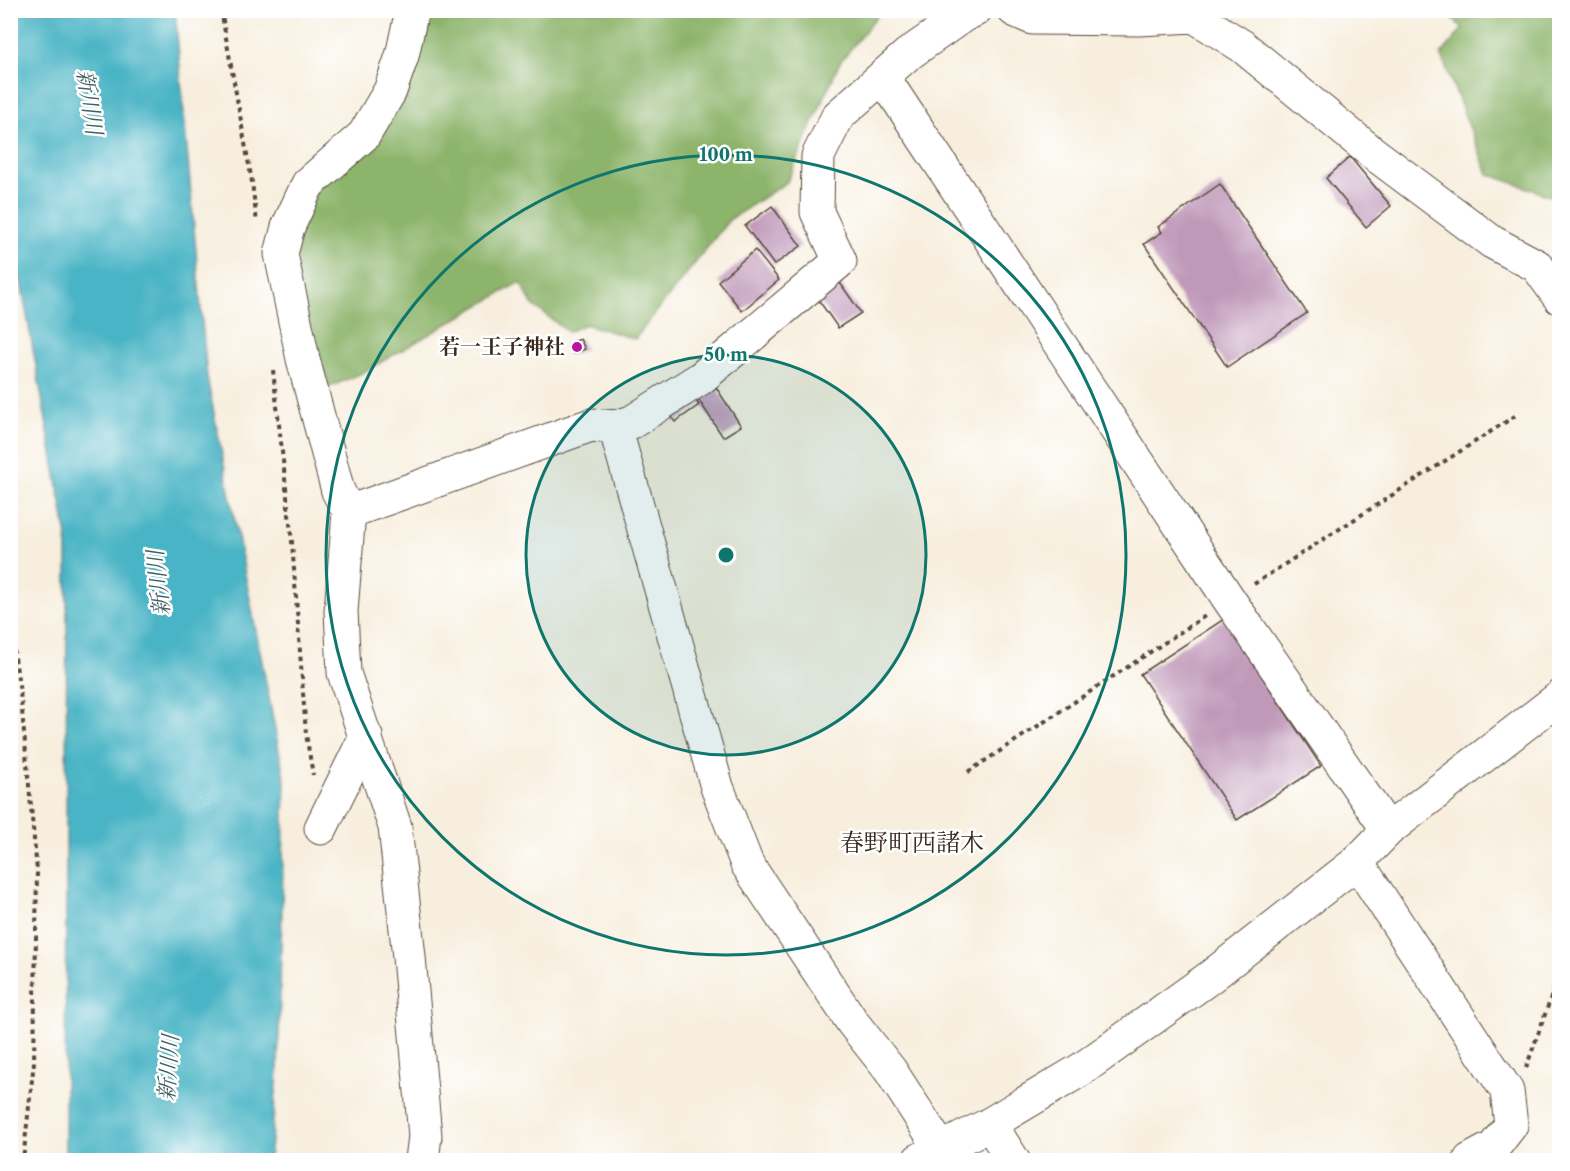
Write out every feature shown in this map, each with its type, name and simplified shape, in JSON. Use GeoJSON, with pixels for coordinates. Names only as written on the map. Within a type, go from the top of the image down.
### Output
{"type":"FeatureCollection","features":[{"type":"Feature","properties":{"kind":"street"},"geometry":{"type":"LineString","coordinates":[[412,10],[402,56],[390,92],[364,135],[308,184],[288,227],[281,254],[303,359],[338,491],[349,512],[340,611],[344,673],[395,828],[425,1136],[422,1161]]}},
{"type":"Feature","properties":{"kind":"street"},"geometry":{"type":"LineString","coordinates":[[349,512],[591,425],[615,428],[632,422],[701,378],[840,261],[817,212],[818,156],[838,116],[907,55],[964,15],[975,10]]}},
{"type":"Feature","properties":{"kind":"street"},"geometry":{"type":"LineString","coordinates":[[1014,10],[1032,18],[1139,19],[1194,16],[1242,46],[1369,150],[1492,242],[1537,266],[1560,298]]}},
{"type":"Feature","properties":{"kind":"street"},"geometry":{"type":"LineString","coordinates":[[884,77],[1230,601],[1388,830]]}},
{"type":"Feature","properties":{"kind":"street"},"geometry":{"type":"LineString","coordinates":[[615,428],[717,787],[747,864],[853,1023],[890,1070],[930,1155],[990,1124],[1092,1062],[1209,978],[1357,862],[1388,830],[1560,697]]}},
{"type":"Feature","properties":{"kind":"street"},"geometry":{"type":"LineString","coordinates":[[321,828],[366,736]]}},
{"type":"Feature","properties":{"kind":"street"},"geometry":{"type":"LineString","coordinates":[[1357,862],[1507,1090],[1511,1125],[1494,1147],[1470,1161]]}},
{"type":"Feature","properties":{"kind":"street"},"geometry":{"type":"LineString","coordinates":[[990,1124],[1013,1161]]}},
{"type":"Feature","properties":{"kind":"path"},"geometry":{"type":"LineString","coordinates":[[221,10],[252,182],[257,228]]}},
{"type":"Feature","properties":{"kind":"path"},"geometry":{"type":"LineString","coordinates":[[273,368],[292,542],[306,734],[314,781]]}},
{"type":"Feature","properties":{"kind":"path"},"geometry":{"type":"LineString","coordinates":[[968,772],[1518,414]]}},
{"type":"Feature","properties":{"kind":"path"},"geometry":{"type":"LineString","coordinates":[[10,622],[21,700],[37,871],[34,1062],[23,1161]]}},
{"type":"Feature","properties":{"kind":"path"},"geometry":{"type":"LineString","coordinates":[[1524,1073],[1560,972]]}},
{"type":"Feature","properties":{"kind":"green space"},"geometry":{"type":"Polygon","coordinates":[[[411,11],[881,11],[840,62],[787,182],[729,220],[635,339],[585,324],[568,332],[532,304],[520,282],[362,373],[323,390],[286,255],[313,188],[373,140],[411,11]]]}},
{"type":"Feature","properties":{"kind":"green space"},"geometry":{"type":"Polygon","coordinates":[[[1442,11],[1559,11],[1559,199],[1488,174],[1441,55],[1463,28],[1442,11]]]}},
{"type":"Feature","properties":{"kind":"water","name":"新川川"},"geometry":{"type":"Polygon","coordinates":[[[10,11],[175,11],[207,377],[285,781],[278,1073],[269,1160],[65,1160],[67,536],[11,228],[10,11]]]}},
{"type":"Feature","properties":{"kind":"building"},"geometry":{"type":"Polygon","coordinates":[[[1350,157],[1391,206],[1366,227],[1326,178],[1350,157]]]}},
{"type":"Feature","properties":{"kind":"building"},"geometry":{"type":"Polygon","coordinates":[[[1220,184],[1307,313],[1227,367],[1144,244],[1162,232],[1158,227],[1220,184]]]}},
{"type":"Feature","properties":{"kind":"building"},"geometry":{"type":"Polygon","coordinates":[[[772,206],[801,246],[774,265],[745,226],[772,206]]]}},
{"type":"Feature","properties":{"kind":"building"},"geometry":{"type":"Polygon","coordinates":[[[755,250],[779,280],[742,311],[718,281],[755,250]]]}},
{"type":"Feature","properties":{"kind":"building"},"geometry":{"type":"Polygon","coordinates":[[[836,277],[861,313],[838,328],[813,292],[836,277]]]}},
{"type":"Feature","properties":{"kind":"building","name":"若一王子神社"},"geometry":{"type":"Polygon","coordinates":[[[580,339],[585,349],[574,354],[569,344],[580,339]]]}},
{"type":"Feature","properties":{"kind":"building"},"geometry":{"type":"Polygon","coordinates":[[[712,381],[741,426],[723,437],[694,393],[712,381]]]}},
{"type":"Feature","properties":{"kind":"building"},"geometry":{"type":"Polygon","coordinates":[[[689,391],[699,405],[675,422],[665,408],[689,391]]]}},
{"type":"Feature","properties":{"kind":"building"},"geometry":{"type":"Polygon","coordinates":[[[1224,619],[1321,766],[1237,820],[1140,674],[1224,619]]]}},
{"type":"Feature","properties":{"kind":"place","name":"若一王子神社"},"geometry":{"type":"Point","coordinates":[577,347]}},
{"type":"Feature","properties":{"kind":"district","name":"春野町西諸木"},"geometry":{"type":"Point","coordinates":[912,843]}}]}
